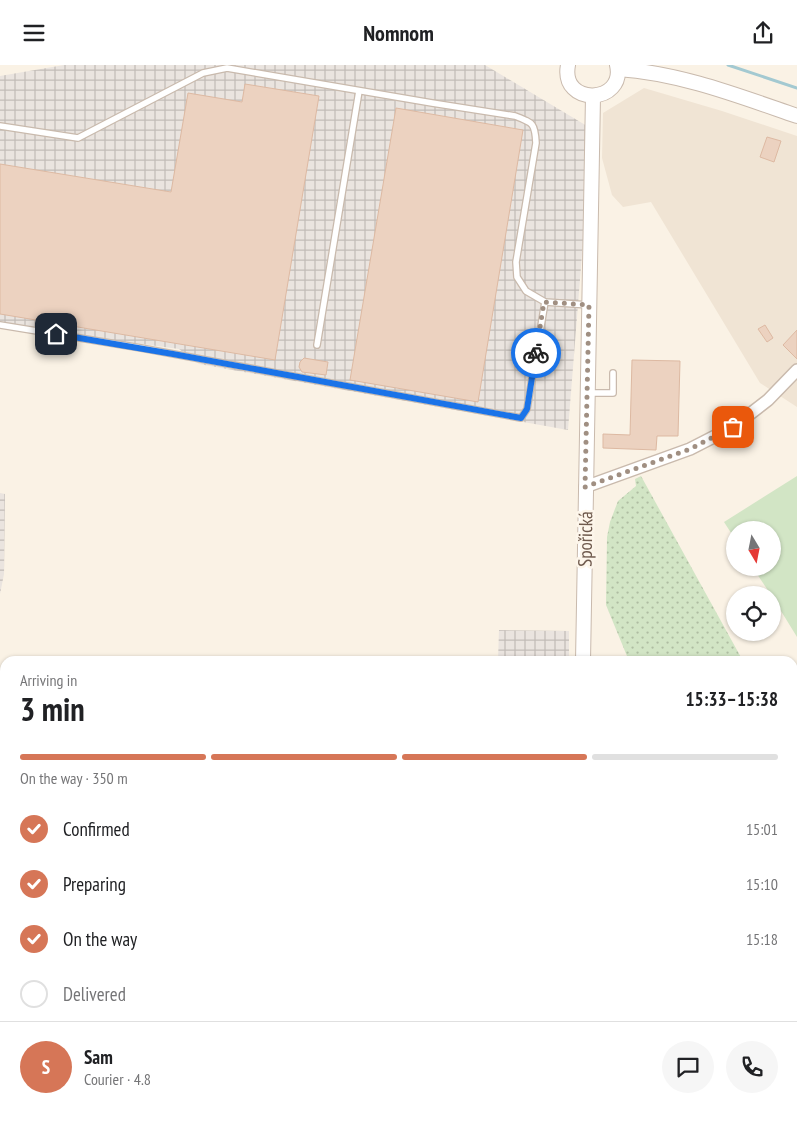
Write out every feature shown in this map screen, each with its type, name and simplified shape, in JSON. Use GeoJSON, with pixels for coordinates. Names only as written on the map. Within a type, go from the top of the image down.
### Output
{"type":"FeatureCollection","features":[{"type":"Feature","properties":{"kind":"street"},"geometry":{"type":"LineString","coordinates":[[568,65],[570,83],[574,89],[586,95],[593,96],[612,88],[618,76],[618,67],[677,78],[726,91],[797,116]]}},
{"type":"Feature","properties":{"kind":"street","name":"Spořická"},"geometry":{"type":"LineString","coordinates":[[583,656],[593,96]]}},
{"type":"Feature","properties":{"kind":"street"},"geometry":{"type":"LineString","coordinates":[[585,487],[690,449],[733,427],[795,376]]}},
{"type":"Feature","properties":{"kind":"lane"},"geometry":{"type":"LineString","coordinates":[[0,126],[78,139],[203,73],[227,68],[515,116],[528,121],[535,129],[536,143],[516,262],[517,277],[526,291],[544,302],[589,305]]}},
{"type":"Feature","properties":{"kind":"lane"},"geometry":{"type":"LineString","coordinates":[[317,345],[359,91]]}},
{"type":"Feature","properties":{"kind":"lane"},"geometry":{"type":"LineString","coordinates":[[0,325],[173,354],[521,418],[527,409],[544,302]]}},
{"type":"Feature","properties":{"kind":"lane"},"geometry":{"type":"LineString","coordinates":[[587,393],[613,393],[613,373]]}},
{"type":"Feature","properties":{"kind":"shaded area"},"geometry":{"type":"Polygon","coordinates":[[[64,65],[485,65],[592,129],[568,430],[199,364],[179,349],[0,325],[0,76],[64,65]]]}},
{"type":"Feature","properties":{"kind":"shaded area"},"geometry":{"type":"Polygon","coordinates":[[[644,88],[797,136],[797,407],[760,383],[651,202],[623,207],[612,195],[602,158],[603,113],[644,88]]]}},
{"type":"Feature","properties":{"kind":"shaded area"},"geometry":{"type":"Polygon","coordinates":[[[0,493],[5,494],[4,574],[0,594],[0,493]]]}},
{"type":"Feature","properties":{"kind":"shaded area"},"geometry":{"type":"Polygon","coordinates":[[[499,630],[569,631],[569,656],[498,656],[499,630]]]}},
{"type":"Feature","properties":{"kind":"green space"},"geometry":{"type":"Polygon","coordinates":[[[641,476],[726,630],[726,641],[732,641],[740,656],[627,656],[606,605],[607,537],[610,522],[618,501],[636,486],[635,479],[641,476]]]}},
{"type":"Feature","properties":{"kind":"green space"},"geometry":{"type":"Polygon","coordinates":[[[797,476],[797,637],[781,611],[781,586],[765,586],[758,576],[781,576],[781,521],[726,521],[726,525],[724,522],[797,476]]]}},
{"type":"Feature","properties":{"kind":"building"},"geometry":{"type":"Polygon","coordinates":[[[245,84],[319,96],[275,360],[0,314],[0,164],[171,192],[188,93],[242,102],[245,84]]]}},
{"type":"Feature","properties":{"kind":"building"},"geometry":{"type":"Polygon","coordinates":[[[396,108],[523,130],[478,402],[350,380],[396,108]]]}},
{"type":"Feature","properties":{"kind":"building"},"geometry":{"type":"Polygon","coordinates":[[[767,137],[781,141],[774,162],[760,157],[767,137]]]}},
{"type":"Feature","properties":{"kind":"building"},"geometry":{"type":"Polygon","coordinates":[[[765,325],[773,338],[767,342],[758,329],[765,325]]]}},
{"type":"Feature","properties":{"kind":"building"},"geometry":{"type":"Polygon","coordinates":[[[797,330],[797,359],[783,345],[797,330]]]}},
{"type":"Feature","properties":{"kind":"building"},"geometry":{"type":"Polygon","coordinates":[[[304,358],[328,362],[326,375],[302,372],[299,367],[300,362],[304,358]]]}},
{"type":"Feature","properties":{"kind":"building"},"geometry":{"type":"Polygon","coordinates":[[[632,360],[680,361],[678,436],[657,436],[656,450],[603,448],[603,434],[630,435],[632,360]]]}},
{"type":"Feature","properties":{"kind":"waterway"},"geometry":{"type":"LineString","coordinates":[[728,65],[797,88]]}},
{"type":"Feature","properties":{"kind":"way so far"},"geometry":{"type":"LineString","coordinates":[[536,353],[544,302],[589,305],[585,487],[690,449],[733,427]]}},
{"type":"Feature","properties":{"kind":"route"},"geometry":{"type":"LineString","coordinates":[[56,334],[521,418],[527,409],[536,353]]}}]}
